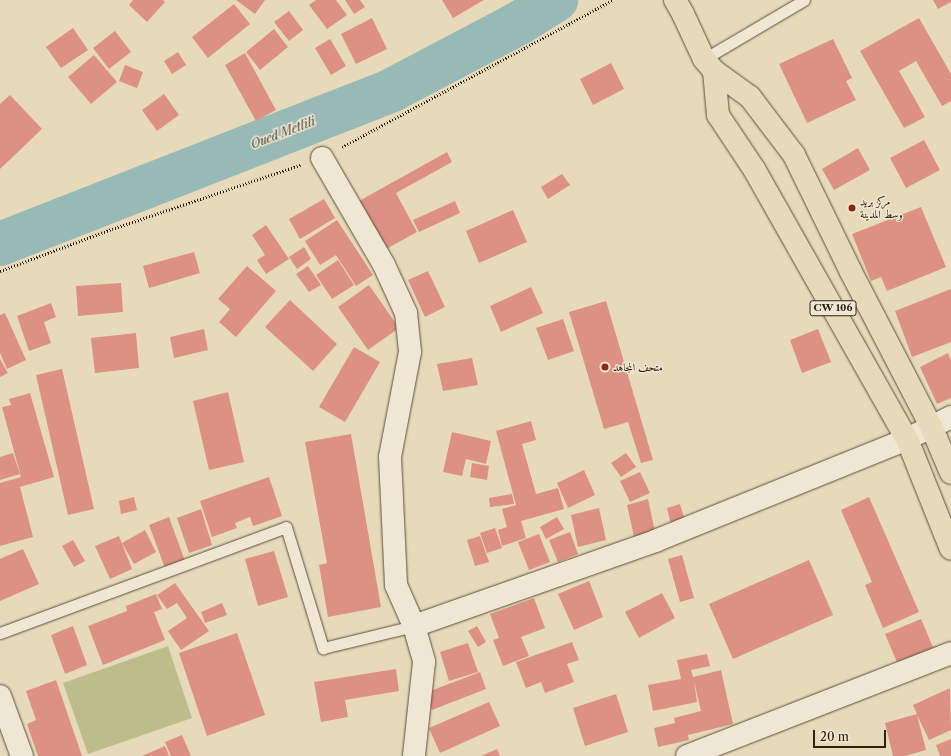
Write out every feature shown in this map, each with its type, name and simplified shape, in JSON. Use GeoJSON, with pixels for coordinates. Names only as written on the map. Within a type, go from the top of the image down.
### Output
{"type":"FeatureCollection","features":[{"type":"Feature","properties":{"kind":"main road","name":"CW 106"},"geometry":{"type":"LineString","coordinates":[[679,7],[709,65],[718,115],[754,169],[907,439],[951,549]]}},
{"type":"Feature","properties":{"kind":"main road","name":"CW 106"},"geometry":{"type":"LineString","coordinates":[[709,65],[750,97],[794,155],[850,270],[931,426],[951,473]]}},
{"type":"Feature","properties":{"kind":"street"},"geometry":{"type":"LineString","coordinates":[[322,158],[384,265],[406,313],[410,352],[390,457],[396,585],[414,626],[424,662],[414,756]]}},
{"type":"Feature","properties":{"kind":"street"},"geometry":{"type":"LineString","coordinates":[[414,626],[655,541],[907,439],[951,417]]}},
{"type":"Feature","properties":{"kind":"street"},"geometry":{"type":"LineString","coordinates":[[687,756],[951,653]]}},
{"type":"Feature","properties":{"kind":"street"},"geometry":{"type":"LineString","coordinates":[[0,696],[22,756]]}},
{"type":"Feature","properties":{"kind":"lane"},"geometry":{"type":"LineString","coordinates":[[709,65],[804,0]]}},
{"type":"Feature","properties":{"kind":"lane"},"geometry":{"type":"LineString","coordinates":[[0,633],[286,528],[322,648],[414,626]]}},
{"type":"Feature","properties":{"kind":"green space"},"geometry":{"type":"Polygon","coordinates":[[[168,646],[192,718],[88,754],[63,683],[168,646]]]}},
{"type":"Feature","properties":{"kind":"building"},"geometry":{"type":"Polygon","coordinates":[[[133,0],[163,0],[165,2],[147,22],[129,5],[133,0]]]}},
{"type":"Feature","properties":{"kind":"building"},"geometry":{"type":"Polygon","coordinates":[[[236,0],[265,0],[255,14],[236,0]]]}},
{"type":"Feature","properties":{"kind":"building"},"geometry":{"type":"Polygon","coordinates":[[[316,0],[336,0],[347,15],[327,29],[309,5],[316,0]]]}},
{"type":"Feature","properties":{"kind":"building"},"geometry":{"type":"Polygon","coordinates":[[[345,0],[360,0],[365,7],[354,14],[345,0]]]}},
{"type":"Feature","properties":{"kind":"building"},"geometry":{"type":"Polygon","coordinates":[[[442,0],[484,0],[453,18],[442,0]]]}},
{"type":"Feature","properties":{"kind":"building"},"geometry":{"type":"Polygon","coordinates":[[[933,0],[951,0],[951,2],[938,9],[933,0]]]}},
{"type":"Feature","properties":{"kind":"building"},"geometry":{"type":"Polygon","coordinates":[[[234,4],[250,24],[208,58],[192,37],[234,4]]]}},
{"type":"Feature","properties":{"kind":"building"},"geometry":{"type":"Polygon","coordinates":[[[289,11],[303,30],[289,41],[274,22],[289,11]]]}},
{"type":"Feature","properties":{"kind":"building"},"geometry":{"type":"Polygon","coordinates":[[[372,18],[387,49],[356,64],[341,34],[372,18]]]}},
{"type":"Feature","properties":{"kind":"building"},"geometry":{"type":"Polygon","coordinates":[[[919,18],[951,74],[951,101],[942,106],[916,61],[899,71],[925,117],[904,128],[860,51],[919,18]]]}},
{"type":"Feature","properties":{"kind":"building"},"geometry":{"type":"Polygon","coordinates":[[[73,28],[88,50],[61,68],[46,47],[73,28]]]}},
{"type":"Feature","properties":{"kind":"building"},"geometry":{"type":"Polygon","coordinates":[[[274,29],[288,47],[260,70],[246,52],[274,29]]]}},
{"type":"Feature","properties":{"kind":"building"},"geometry":{"type":"Polygon","coordinates":[[[115,31],[131,52],[109,69],[93,48],[115,31]]]}},
{"type":"Feature","properties":{"kind":"building"},"geometry":{"type":"Polygon","coordinates":[[[330,39],[346,66],[331,75],[315,48],[330,39]]]}},
{"type":"Feature","properties":{"kind":"building"},"geometry":{"type":"Polygon","coordinates":[[[833,39],[852,78],[846,81],[856,100],[807,123],[779,64],[833,39]]]}},
{"type":"Feature","properties":{"kind":"building"},"geometry":{"type":"Polygon","coordinates":[[[178,52],[186,65],[172,74],[164,61],[178,52]]]}},
{"type":"Feature","properties":{"kind":"building"},"geometry":{"type":"Polygon","coordinates":[[[245,53],[276,110],[256,121],[225,65],[245,53]]]}},
{"type":"Feature","properties":{"kind":"building"},"geometry":{"type":"Polygon","coordinates":[[[94,55],[117,82],[91,104],[68,77],[94,55]]]}},
{"type":"Feature","properties":{"kind":"building"},"geometry":{"type":"Polygon","coordinates":[[[611,63],[624,89],[593,105],[580,79],[611,63]]]}},
{"type":"Feature","properties":{"kind":"building"},"geometry":{"type":"Polygon","coordinates":[[[125,65],[143,72],[137,88],[119,81],[125,65]]]}},
{"type":"Feature","properties":{"kind":"building"},"geometry":{"type":"Polygon","coordinates":[[[164,94],[179,115],[157,131],[142,110],[164,94]]]}},
{"type":"Feature","properties":{"kind":"building"},"geometry":{"type":"Polygon","coordinates":[[[10,95],[42,129],[0,169],[0,104],[10,95]]]}},
{"type":"Feature","properties":{"kind":"building"},"geometry":{"type":"Polygon","coordinates":[[[924,140],[940,170],[906,188],[890,158],[924,140]]]}},
{"type":"Feature","properties":{"kind":"building"},"geometry":{"type":"Polygon","coordinates":[[[858,148],[870,170],[834,190],[822,169],[858,148]]]}},
{"type":"Feature","properties":{"kind":"building"},"geometry":{"type":"Polygon","coordinates":[[[447,152],[452,162],[396,193],[417,232],[386,249],[359,201],[447,152]]]}},
{"type":"Feature","properties":{"kind":"building"},"geometry":{"type":"Polygon","coordinates":[[[562,174],[570,185],[548,199],[541,187],[562,174]]]}},
{"type":"Feature","properties":{"kind":"building"},"geometry":{"type":"Polygon","coordinates":[[[324,199],[335,218],[300,239],[289,219],[324,199]]]}},
{"type":"Feature","properties":{"kind":"building"},"geometry":{"type":"Polygon","coordinates":[[[455,201],[460,213],[419,232],[413,220],[455,201]]]}},
{"type":"Feature","properties":{"kind":"building"},"geometry":{"type":"Polygon","coordinates":[[[921,207],[946,267],[887,291],[881,277],[871,281],[852,234],[921,207]]]}},
{"type":"Feature","properties":{"kind":"building"},"geometry":{"type":"Polygon","coordinates":[[[513,210],[527,242],[479,263],[466,231],[513,210]]]}},
{"type":"Feature","properties":{"kind":"building"},"geometry":{"type":"Polygon","coordinates":[[[337,220],[373,275],[356,286],[336,255],[320,265],[305,241],[337,220]]]}},
{"type":"Feature","properties":{"kind":"building"},"geometry":{"type":"Polygon","coordinates":[[[266,225],[289,259],[266,274],[257,260],[265,255],[252,235],[266,225]]]}},
{"type":"Feature","properties":{"kind":"building"},"geometry":{"type":"Polygon","coordinates":[[[304,247],[311,259],[297,269],[289,257],[304,247]]]}},
{"type":"Feature","properties":{"kind":"building"},"geometry":{"type":"Polygon","coordinates":[[[194,252],[200,273],[149,288],[143,266],[194,252]]]}},
{"type":"Feature","properties":{"kind":"building"},"geometry":{"type":"Polygon","coordinates":[[[338,260],[354,285],[332,299],[316,275],[338,260]]]}},
{"type":"Feature","properties":{"kind":"building"},"geometry":{"type":"Polygon","coordinates":[[[247,266],[276,291],[236,337],[219,322],[230,309],[218,299],[247,266]]]}},
{"type":"Feature","properties":{"kind":"building"},"geometry":{"type":"Polygon","coordinates":[[[308,266],[321,285],[309,292],[296,274],[308,266]]]}},
{"type":"Feature","properties":{"kind":"building"},"geometry":{"type":"Polygon","coordinates":[[[428,271],[445,307],[425,317],[408,280],[428,271]]]}},
{"type":"Feature","properties":{"kind":"building"},"geometry":{"type":"Polygon","coordinates":[[[121,283],[123,312],[78,316],[76,286],[121,283]]]}},
{"type":"Feature","properties":{"kind":"building"},"geometry":{"type":"Polygon","coordinates":[[[369,285],[399,328],[368,350],[338,307],[369,285]]]}},
{"type":"Feature","properties":{"kind":"building"},"geometry":{"type":"Polygon","coordinates":[[[531,287],[543,313],[501,332],[490,306],[531,287]]]}},
{"type":"Feature","properties":{"kind":"building"},"geometry":{"type":"Polygon","coordinates":[[[951,289],[951,342],[912,357],[895,311],[951,289]]]}},
{"type":"Feature","properties":{"kind":"building"},"geometry":{"type":"Polygon","coordinates":[[[290,300],[337,344],[313,371],[265,327],[290,300]]]}},
{"type":"Feature","properties":{"kind":"building","name":"متحف المجاهد"},"geometry":{"type":"Polygon","coordinates":[[[606,301],[653,460],[641,463],[628,422],[604,429],[569,312],[606,301]]]}},
{"type":"Feature","properties":{"kind":"building"},"geometry":{"type":"Polygon","coordinates":[[[51,303],[56,317],[44,322],[51,343],[29,351],[17,316],[51,303]]]}},
{"type":"Feature","properties":{"kind":"building"},"geometry":{"type":"Polygon","coordinates":[[[5,313],[26,360],[7,369],[0,353],[0,315],[5,313]]]}},
{"type":"Feature","properties":{"kind":"building"},"geometry":{"type":"Polygon","coordinates":[[[563,319],[574,351],[548,360],[536,328],[563,319]]]}},
{"type":"Feature","properties":{"kind":"building"},"geometry":{"type":"Polygon","coordinates":[[[204,329],[208,350],[174,358],[170,337],[204,329]]]}},
{"type":"Feature","properties":{"kind":"building"},"geometry":{"type":"Polygon","coordinates":[[[818,329],[831,362],[802,373],[790,340],[818,329]]]}},
{"type":"Feature","properties":{"kind":"building"},"geometry":{"type":"Polygon","coordinates":[[[136,333],[139,368],[95,373],[91,338],[136,333]]]}},
{"type":"Feature","properties":{"kind":"building"},"geometry":{"type":"Polygon","coordinates":[[[354,347],[380,362],[345,422],[319,407],[354,347]]]}},
{"type":"Feature","properties":{"kind":"building"},"geometry":{"type":"Polygon","coordinates":[[[948,353],[951,360],[951,398],[937,404],[920,367],[948,353]]]}},
{"type":"Feature","properties":{"kind":"building"},"geometry":{"type":"Polygon","coordinates":[[[472,358],[478,385],[443,391],[437,364],[472,358]]]}},
{"type":"Feature","properties":{"kind":"building"},"geometry":{"type":"Polygon","coordinates":[[[0,359],[8,373],[0,377],[0,359]]]}},
{"type":"Feature","properties":{"kind":"building"},"geometry":{"type":"Polygon","coordinates":[[[62,369],[94,509],[68,515],[36,375],[62,369]]]}},
{"type":"Feature","properties":{"kind":"building"},"geometry":{"type":"Polygon","coordinates":[[[228,392],[244,462],[209,470],[193,401],[228,392]]]}},
{"type":"Feature","properties":{"kind":"building"},"geometry":{"type":"Polygon","coordinates":[[[30,393],[54,477],[20,487],[33,537],[0,546],[0,483],[21,477],[2,407],[11,405],[9,399],[30,393]]]}},
{"type":"Feature","properties":{"kind":"building"},"geometry":{"type":"Polygon","coordinates":[[[531,421],[536,440],[522,444],[536,494],[558,488],[564,509],[521,521],[526,538],[502,546],[498,530],[507,527],[502,509],[516,505],[496,431],[531,421]]]}},
{"type":"Feature","properties":{"kind":"building"},"geometry":{"type":"Polygon","coordinates":[[[452,432],[491,441],[486,464],[466,459],[462,476],[443,472],[452,432]]]}},
{"type":"Feature","properties":{"kind":"building"},"geometry":{"type":"Polygon","coordinates":[[[351,434],[381,607],[328,617],[319,565],[327,563],[305,442],[351,434]]]}},
{"type":"Feature","properties":{"kind":"building"},"geometry":{"type":"Polygon","coordinates":[[[13,453],[20,474],[0,480],[0,457],[13,453]]]}},
{"type":"Feature","properties":{"kind":"building"},"geometry":{"type":"Polygon","coordinates":[[[626,453],[636,467],[621,477],[611,463],[626,453]]]}},
{"type":"Feature","properties":{"kind":"building"},"geometry":{"type":"Polygon","coordinates":[[[472,463],[489,466],[487,480],[470,477],[472,463]]]}},
{"type":"Feature","properties":{"kind":"building"},"geometry":{"type":"Polygon","coordinates":[[[584,470],[595,495],[568,508],[557,483],[584,470]]]}},
{"type":"Feature","properties":{"kind":"building"},"geometry":{"type":"Polygon","coordinates":[[[640,472],[650,493],[630,502],[620,481],[640,472]]]}},
{"type":"Feature","properties":{"kind":"building"},"geometry":{"type":"Polygon","coordinates":[[[269,477],[282,516],[253,526],[250,517],[235,523],[237,528],[212,537],[200,501],[269,477]]]}},
{"type":"Feature","properties":{"kind":"building"},"geometry":{"type":"Polygon","coordinates":[[[512,494],[514,504],[490,507],[489,498],[512,494]]]}},
{"type":"Feature","properties":{"kind":"building"},"geometry":{"type":"Polygon","coordinates":[[[134,497],[137,510],[121,514],[119,501],[134,497]]]}},
{"type":"Feature","properties":{"kind":"building"},"geometry":{"type":"Polygon","coordinates":[[[869,497],[919,612],[883,628],[865,585],[872,582],[841,510],[869,497]]]}},
{"type":"Feature","properties":{"kind":"building"},"geometry":{"type":"Polygon","coordinates":[[[648,499],[655,532],[634,537],[627,505],[648,499]]]}},
{"type":"Feature","properties":{"kind":"building"},"geometry":{"type":"Polygon","coordinates":[[[680,504],[685,521],[671,525],[667,508],[680,504]]]}},
{"type":"Feature","properties":{"kind":"building"},"geometry":{"type":"Polygon","coordinates":[[[599,508],[606,540],[578,547],[571,515],[599,508]]]}},
{"type":"Feature","properties":{"kind":"building"},"geometry":{"type":"Polygon","coordinates":[[[201,509],[212,545],[189,553],[177,518],[201,509]]]}},
{"type":"Feature","properties":{"kind":"building"},"geometry":{"type":"Polygon","coordinates":[[[169,517],[185,561],[165,568],[149,525],[169,517]]]}},
{"type":"Feature","properties":{"kind":"building"},"geometry":{"type":"Polygon","coordinates":[[[557,517],[564,529],[546,539],[540,527],[557,517]]]}},
{"type":"Feature","properties":{"kind":"building"},"geometry":{"type":"Polygon","coordinates":[[[495,528],[502,548],[487,553],[480,533],[495,528]]]}},
{"type":"Feature","properties":{"kind":"building"},"geometry":{"type":"Polygon","coordinates":[[[145,530],[156,552],[134,564],[122,543],[145,530]]]}},
{"type":"Feature","properties":{"kind":"building"},"geometry":{"type":"Polygon","coordinates":[[[570,532],[578,554],[558,562],[549,540],[570,532]]]}},
{"type":"Feature","properties":{"kind":"building"},"geometry":{"type":"Polygon","coordinates":[[[539,534],[550,562],[529,570],[518,542],[539,534]]]}},
{"type":"Feature","properties":{"kind":"building"},"geometry":{"type":"Polygon","coordinates":[[[119,536],[132,569],[110,579],[95,546],[119,536]]]}},
{"type":"Feature","properties":{"kind":"building"},"geometry":{"type":"Polygon","coordinates":[[[480,536],[489,562],[475,566],[467,540],[480,536]]]}},
{"type":"Feature","properties":{"kind":"building"},"geometry":{"type":"Polygon","coordinates":[[[73,540],[85,561],[74,567],[62,546],[73,540]]]}},
{"type":"Feature","properties":{"kind":"building"},"geometry":{"type":"Polygon","coordinates":[[[23,549],[39,584],[0,601],[0,559],[23,549]]]}},
{"type":"Feature","properties":{"kind":"building"},"geometry":{"type":"Polygon","coordinates":[[[274,551],[288,597],[258,606],[245,559],[274,551]]]}},
{"type":"Feature","properties":{"kind":"building"},"geometry":{"type":"Polygon","coordinates":[[[682,555],[694,598],[680,602],[668,559],[682,555]]]}},
{"type":"Feature","properties":{"kind":"building"},"geometry":{"type":"Polygon","coordinates":[[[809,560],[833,615],[733,659],[709,604],[809,560]]]}},
{"type":"Feature","properties":{"kind":"building"},"geometry":{"type":"Polygon","coordinates":[[[589,581],[603,617],[574,630],[558,594],[589,581]]]}},
{"type":"Feature","properties":{"kind":"building"},"geometry":{"type":"Polygon","coordinates":[[[175,583],[209,631],[181,650],[168,631],[187,618],[177,603],[167,609],[157,595],[175,583]]]}},
{"type":"Feature","properties":{"kind":"building"},"geometry":{"type":"Polygon","coordinates":[[[662,593],[675,618],[639,638],[625,612],[662,593]]]}},
{"type":"Feature","properties":{"kind":"building"},"geometry":{"type":"Polygon","coordinates":[[[156,594],[162,609],[154,612],[165,640],[103,665],[88,626],[127,611],[126,606],[156,594]]]}},
{"type":"Feature","properties":{"kind":"building"},"geometry":{"type":"Polygon","coordinates":[[[534,598],[545,628],[521,637],[529,656],[503,666],[493,640],[499,638],[490,614],[534,598]]]}},
{"type":"Feature","properties":{"kind":"building"},"geometry":{"type":"Polygon","coordinates":[[[222,603],[227,615],[205,623],[201,612],[222,603]]]}},
{"type":"Feature","properties":{"kind":"building"},"geometry":{"type":"Polygon","coordinates":[[[921,619],[935,652],[899,667],[885,634],[921,619]]]}},
{"type":"Feature","properties":{"kind":"building"},"geometry":{"type":"Polygon","coordinates":[[[73,626],[87,665],[65,674],[51,635],[73,626]]]}},
{"type":"Feature","properties":{"kind":"building"},"geometry":{"type":"Polygon","coordinates":[[[477,626],[486,642],[478,647],[468,631],[477,626]]]}},
{"type":"Feature","properties":{"kind":"building"},"geometry":{"type":"Polygon","coordinates":[[[237,633],[265,715],[207,736],[179,653],[237,633]]]}},
{"type":"Feature","properties":{"kind":"building"},"geometry":{"type":"Polygon","coordinates":[[[572,642],[579,660],[567,664],[574,682],[545,693],[541,682],[526,688],[516,662],[572,642]]]}},
{"type":"Feature","properties":{"kind":"building"},"geometry":{"type":"Polygon","coordinates":[[[468,643],[478,672],[449,681],[440,652],[468,643]]]}},
{"type":"Feature","properties":{"kind":"building"},"geometry":{"type":"Polygon","coordinates":[[[707,654],[710,666],[691,670],[693,677],[721,670],[733,724],[688,735],[689,740],[658,747],[654,728],[675,723],[674,718],[701,711],[694,681],[697,702],[653,711],[648,685],[681,679],[677,660],[707,654]]]}},
{"type":"Feature","properties":{"kind":"building"},"geometry":{"type":"Polygon","coordinates":[[[396,669],[399,691],[345,700],[348,717],[321,722],[314,682],[396,669]]]}},
{"type":"Feature","properties":{"kind":"building"},"geometry":{"type":"Polygon","coordinates":[[[480,672],[486,689],[432,710],[425,693],[480,672]]]}},
{"type":"Feature","properties":{"kind":"building"},"geometry":{"type":"Polygon","coordinates":[[[56,680],[82,756],[38,756],[27,724],[36,720],[26,691],[56,680]]]}},
{"type":"Feature","properties":{"kind":"building"},"geometry":{"type":"Polygon","coordinates":[[[950,688],[951,730],[929,740],[917,715],[926,750],[905,756],[893,756],[885,723],[917,714],[913,705],[950,688]]]}},
{"type":"Feature","properties":{"kind":"building"},"geometry":{"type":"Polygon","coordinates":[[[616,694],[628,732],[585,746],[573,708],[616,694]]]}},
{"type":"Feature","properties":{"kind":"building"},"geometry":{"type":"Polygon","coordinates":[[[489,702],[500,726],[440,753],[429,728],[489,702]]]}},
{"type":"Feature","properties":{"kind":"building"},"geometry":{"type":"Polygon","coordinates":[[[182,735],[191,756],[171,756],[165,742],[182,735]]]}},
{"type":"Feature","properties":{"kind":"building"},"geometry":{"type":"Polygon","coordinates":[[[951,739],[951,756],[940,756],[936,745],[951,739]]]}},
{"type":"Feature","properties":{"kind":"building"},"geometry":{"type":"Polygon","coordinates":[[[165,746],[169,756],[142,756],[165,746]]]}},
{"type":"Feature","properties":{"kind":"building"},"geometry":{"type":"Polygon","coordinates":[[[497,749],[500,756],[481,756],[497,749]]]}},
{"type":"Feature","properties":{"kind":"waterway","name":"Oued Metlili"},"geometry":{"type":"LineString","coordinates":[[0,244],[392,90],[519,23],[556,0]]}},
{"type":"Feature","properties":{"kind":"place","name":"مركز بريد وسط المدينة"},"geometry":{"type":"Point","coordinates":[852,208]}},
{"type":"Feature","properties":{"kind":"place","name":"متحف المجاهد"},"geometry":{"type":"Point","coordinates":[605,367]}}]}
